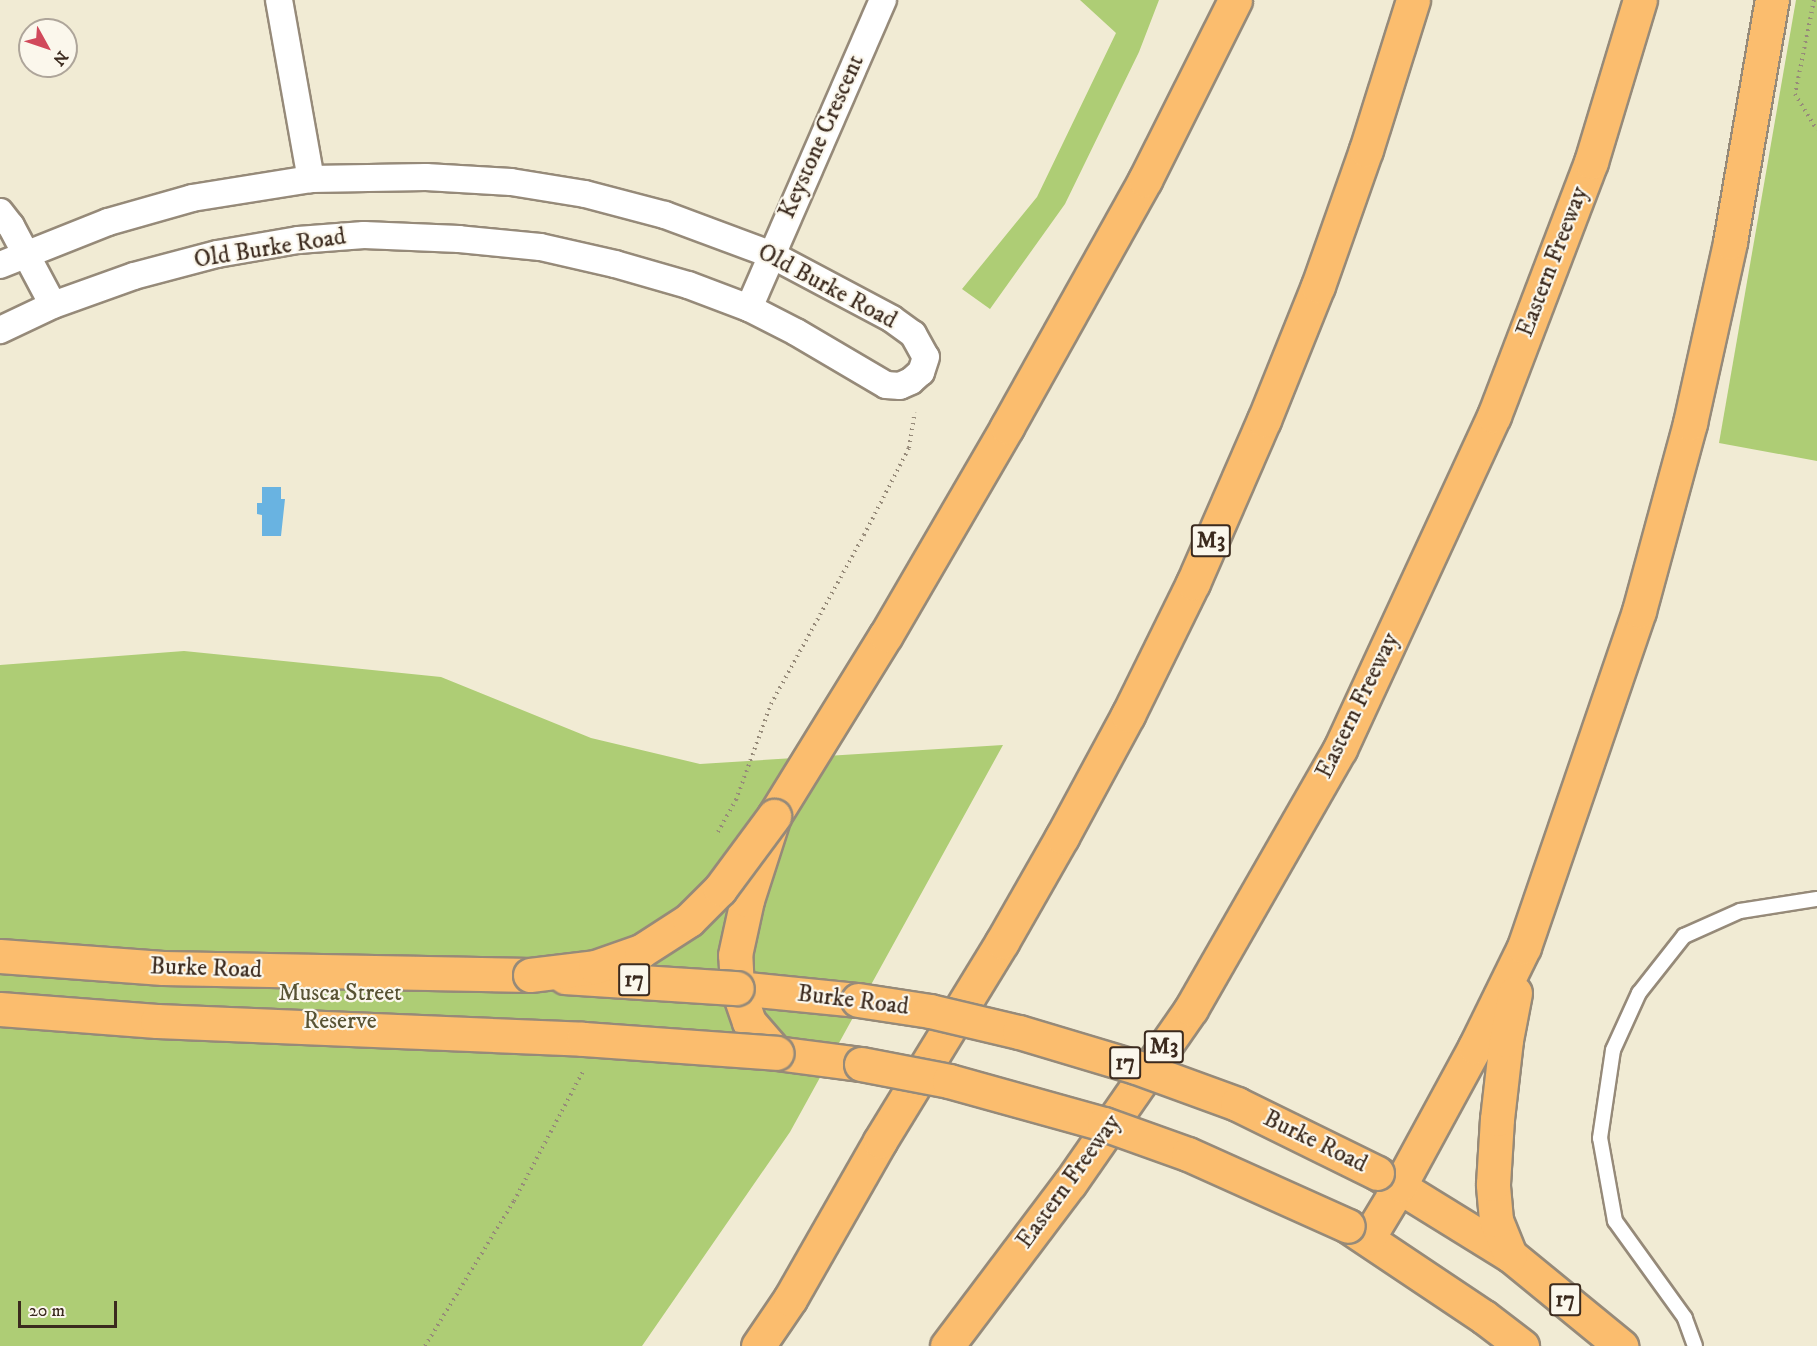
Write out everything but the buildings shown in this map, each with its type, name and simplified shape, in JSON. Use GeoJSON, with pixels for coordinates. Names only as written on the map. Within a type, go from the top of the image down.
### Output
{"type":"FeatureCollection","features":[{"type":"Feature","properties":{"kind":"main road"},"geometry":{"type":"LineString","coordinates":[[530,975],[595,967],[641,951],[689,920],[712,897],[774,816],[886,635],[1145,180],[1235,0]]}},
{"type":"Feature","properties":{"kind":"main road","name":"M3"},"geometry":{"type":"LineString","coordinates":[[758,1346],[790,1299],[879,1141],[937,1050],[1057,847],[1128,715],[1188,593],[1264,420],[1318,285],[1366,150],[1413,0]]}},
{"type":"Feature","properties":{"kind":"main road","name":"Eastern Freeway"},"geometry":{"type":"LineString","coordinates":[[947,1346],[1070,1183],[1191,1009],[1340,749],[1494,416],[1591,162],[1640,0]]}},
{"type":"Feature","properties":{"kind":"main road"},"geometry":{"type":"LineString","coordinates":[[1358,1232],[1389,1179],[1475,1047],[1524,947],[1639,611],[1690,423],[1730,242],[1772,0]]}},
{"type":"Feature","properties":{"kind":"main road"},"geometry":{"type":"LineString","coordinates":[[774,816],[747,900],[735,955],[737,988],[749,1022],[776,1053]]}},
{"type":"Feature","properties":{"kind":"main road"},"geometry":{"type":"LineString","coordinates":[[1510,1255],[1496,1220],[1494,1173],[1506,1040],[1524,947]]}},
{"type":"Feature","properties":{"kind":"main road","name":"Burke Road"},"geometry":{"type":"LineString","coordinates":[[0,956],[163,968],[530,975],[737,988],[858,999],[930,1011],[1136,1066],[1237,1104],[1389,1179],[1510,1255],[1621,1346]]}},
{"type":"Feature","properties":{"kind":"main road"},"geometry":{"type":"LineString","coordinates":[[0,1009],[168,1022],[584,1039],[776,1053],[861,1064],[950,1082],[1104,1124],[1188,1154],[1358,1232],[1522,1346]]}},
{"type":"Feature","properties":{"kind":"street"},"geometry":{"type":"LineString","coordinates":[[279,0],[311,179]]}},
{"type":"Feature","properties":{"kind":"street","name":"Keystone Crescent"},"geometry":{"type":"LineString","coordinates":[[749,308],[770,254],[883,0]]}},
{"type":"Feature","properties":{"kind":"street","name":"Old Burke Road"},"geometry":{"type":"LineString","coordinates":[[0,265],[108,222],[192,198],[311,179],[426,177],[511,182],[585,194],[665,215],[770,254],[832,284],[913,333],[926,357],[921,372],[900,386],[886,385],[796,332],[749,308],[688,285],[615,264],[540,247],[459,239],[364,235],[298,240],[217,254],[134,276],[53,305],[0,330]]}},
{"type":"Feature","properties":{"kind":"street"},"geometry":{"type":"LineString","coordinates":[[0,212],[53,305]]}},
{"type":"Feature","properties":{"kind":"lane"},"geometry":{"type":"LineString","coordinates":[[1695,1346],[1685,1318],[1616,1221],[1599,1138],[1613,1050],[1639,993],[1684,936],[1740,910],[1817,899]]}},
{"type":"Feature","properties":{"kind":"path"},"geometry":{"type":"LineString","coordinates":[[1814,0],[1795,94],[1817,130]]}},
{"type":"Feature","properties":{"kind":"path"},"geometry":{"type":"LineString","coordinates":[[712,841],[736,800],[771,704],[909,448],[921,372]]}},
{"type":"Feature","properties":{"kind":"path"},"geometry":{"type":"LineString","coordinates":[[425,1346],[514,1201],[585,1066]]}},
{"type":"Feature","properties":{"kind":"green space"},"geometry":{"type":"Polygon","coordinates":[[[1080,0],[1159,0],[1139,52],[1065,204],[990,309],[962,289],[1037,197],[1116,33],[1080,0]]]}},
{"type":"Feature","properties":{"kind":"green space"},"geometry":{"type":"Polygon","coordinates":[[[1796,0],[1817,0],[1817,461],[1719,443],[1796,0]]]}},
{"type":"Feature","properties":{"kind":"green space","name":"Musca Street Reserve"},"geometry":{"type":"Polygon","coordinates":[[[184,651],[441,677],[591,738],[700,764],[1003,745],[790,1132],[642,1346],[0,1346],[0,665],[184,651]]]}},
{"type":"Feature","properties":{"kind":"water"},"geometry":{"type":"Polygon","coordinates":[[[262,487],[281,487],[281,499],[285,499],[281,536],[262,536],[262,515],[257,514],[257,503],[262,503],[262,487]]]}}]}
